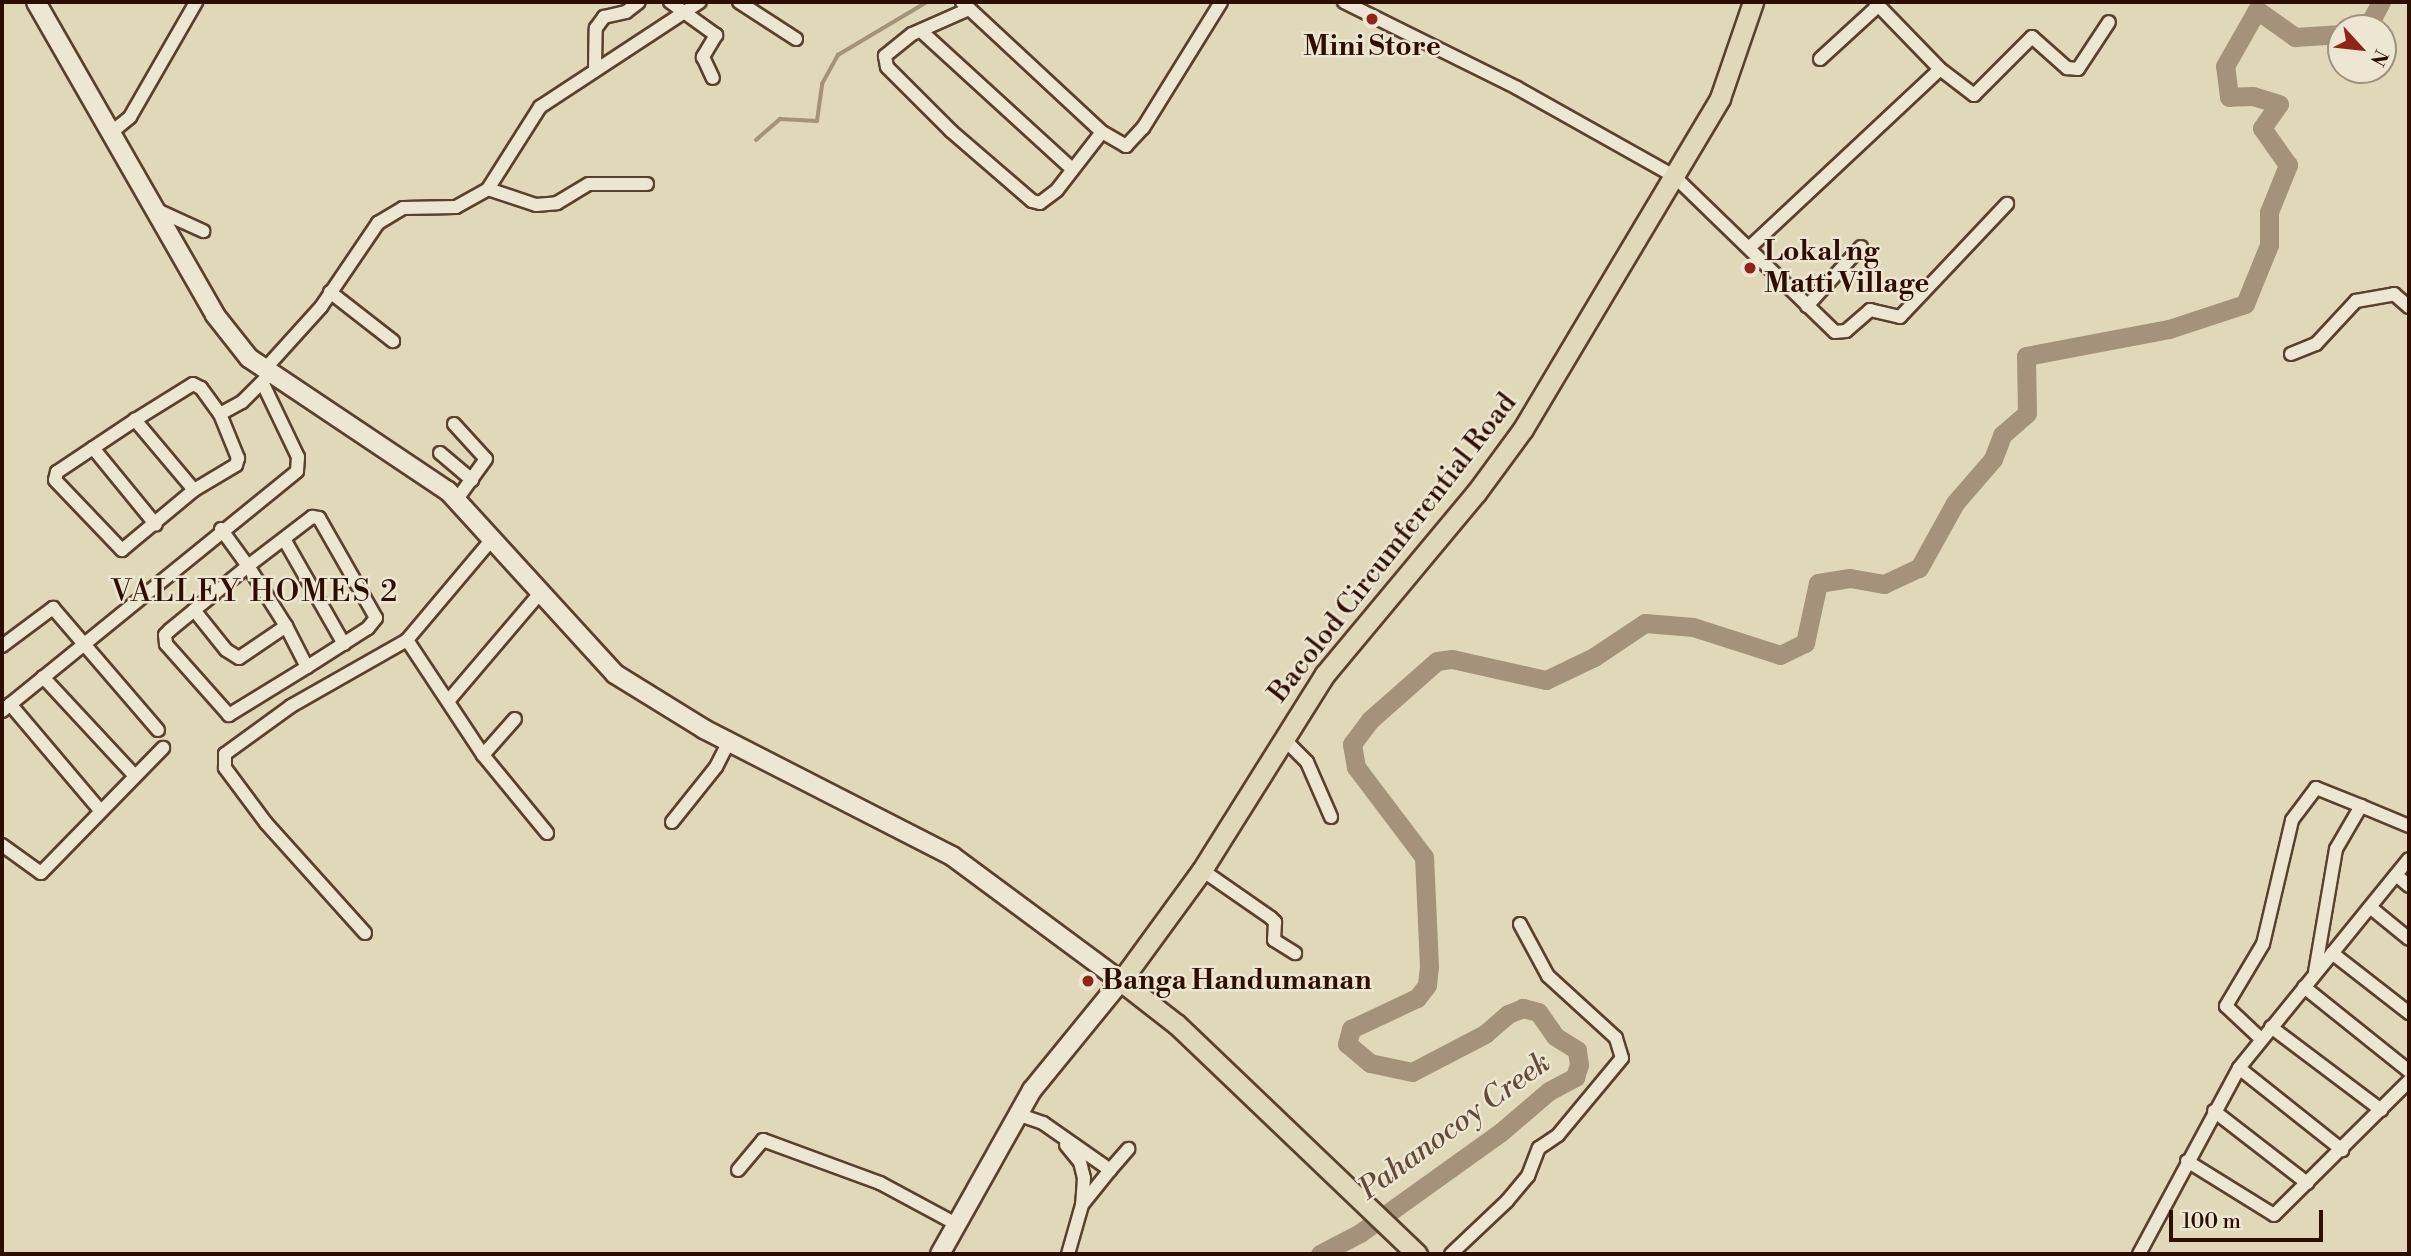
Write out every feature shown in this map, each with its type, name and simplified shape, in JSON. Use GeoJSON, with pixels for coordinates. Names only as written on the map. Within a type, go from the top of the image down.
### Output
{"type":"FeatureCollection","features":[{"type":"Feature","properties":{"kind":"main road"},"geometry":{"type":"LineString","coordinates":[[36,2],[113,131],[225,331],[265,375],[426,473],[457,499],[540,593],[622,678],[729,742],[952,856],[1121,981],[1176,1024],[1417,1254]]}},
{"type":"Feature","properties":{"kind":"main road","name":"Bacolod Circumferential Road"},"geometry":{"type":"LineString","coordinates":[[1121,981],[1202,870],[1325,674],[1476,493],[1523,429],[1720,98],[1753,2]]}},
{"type":"Feature","properties":{"kind":"main road"},"geometry":{"type":"LineString","coordinates":[[940,1254],[1017,1114],[1073,1034],[1121,981]]}},
{"type":"Feature","properties":{"kind":"street"},"geometry":{"type":"LineString","coordinates":[[113,131],[130,117],[196,2]]}},
{"type":"Feature","properties":{"kind":"street"},"geometry":{"type":"LineString","coordinates":[[596,67],[596,28],[604,17],[626,12],[639,2]]}},
{"type":"Feature","properties":{"kind":"street"},"geometry":{"type":"LineString","coordinates":[[670,2],[716,35],[703,57],[713,78]]}},
{"type":"Feature","properties":{"kind":"street"},"geometry":{"type":"LineString","coordinates":[[220,414],[242,402],[265,375],[330,292],[368,234],[389,214],[403,208],[456,207],[488,189],[540,107],[596,67],[700,2]]}},
{"type":"Feature","properties":{"kind":"street"},"geometry":{"type":"LineString","coordinates":[[739,2],[796,39]]}},
{"type":"Feature","properties":{"kind":"street"},"geometry":{"type":"LineString","coordinates":[[1102,132],[1048,200],[1032,201],[951,131],[887,67],[885,56],[890,50],[965,6],[1102,132],[1126,146],[1134,142],[1221,2]]}},
{"type":"Feature","properties":{"kind":"street"},"geometry":{"type":"LineString","coordinates":[[1344,2],[1517,89],[1674,176],[1750,247],[1807,306],[1841,332],[1870,310],[1900,317],[2007,204]]}},
{"type":"Feature","properties":{"kind":"street"},"geometry":{"type":"LineString","coordinates":[[1819,59],[1877,4],[1940,69],[1974,95],[2032,37],[2067,68],[2078,69],[2109,22]]}},
{"type":"Feature","properties":{"kind":"street"},"geometry":{"type":"LineString","coordinates":[[921,31],[1072,169]]}},
{"type":"Feature","properties":{"kind":"street"},"geometry":{"type":"LineString","coordinates":[[1750,247],[1940,69]]}},
{"type":"Feature","properties":{"kind":"street"},"geometry":{"type":"LineString","coordinates":[[488,189],[536,205],[557,204],[589,184],[647,184]]}},
{"type":"Feature","properties":{"kind":"street"},"geometry":{"type":"LineString","coordinates":[[157,210],[203,231]]}},
{"type":"Feature","properties":{"kind":"street"},"geometry":{"type":"LineString","coordinates":[[1807,306],[1861,247]]}},
{"type":"Feature","properties":{"kind":"street"},"geometry":{"type":"LineString","coordinates":[[330,292],[393,341]]}},
{"type":"Feature","properties":{"kind":"street"},"geometry":{"type":"LineString","coordinates":[[2291,354],[2316,344],[2356,301],[2394,294],[2409,307]]}},
{"type":"Feature","properties":{"kind":"street"},"geometry":{"type":"LineString","coordinates":[[100,810],[6,708],[221,530],[281,486],[300,466],[265,375]]}},
{"type":"Feature","properties":{"kind":"street"},"geometry":{"type":"LineString","coordinates":[[193,384],[201,388],[220,414],[238,458],[236,465],[194,490],[128,548],[117,547],[55,480],[57,472],[135,421],[193,384]]}},
{"type":"Feature","properties":{"kind":"street"},"geometry":{"type":"LineString","coordinates":[[135,421],[194,490]]}},
{"type":"Feature","properties":{"kind":"street"},"geometry":{"type":"LineString","coordinates":[[454,424],[486,459],[457,499]]}},
{"type":"Feature","properties":{"kind":"street"},"geometry":{"type":"LineString","coordinates":[[93,448],[156,525]]}},
{"type":"Feature","properties":{"kind":"street"},"geometry":{"type":"LineString","coordinates":[[440,453],[472,480]]}},
{"type":"Feature","properties":{"kind":"street"},"geometry":{"type":"LineString","coordinates":[[312,517],[320,518],[376,618],[344,644],[229,715],[166,644],[164,635],[248,566],[312,517]]}},
{"type":"Feature","properties":{"kind":"street"},"geometry":{"type":"LineString","coordinates":[[221,530],[248,566],[286,626],[307,667]]}},
{"type":"Feature","properties":{"kind":"street"},"geometry":{"type":"LineString","coordinates":[[365,933],[266,823],[223,760],[234,743],[291,705],[407,640],[492,539]]}},
{"type":"Feature","properties":{"kind":"street"},"geometry":{"type":"LineString","coordinates":[[284,540],[344,644]]}},
{"type":"Feature","properties":{"kind":"street"},"geometry":{"type":"LineString","coordinates":[[449,700],[540,593]]}},
{"type":"Feature","properties":{"kind":"street"},"geometry":{"type":"LineString","coordinates":[[2,646],[50,608],[84,643],[158,730]]}},
{"type":"Feature","properties":{"kind":"street"},"geometry":{"type":"LineString","coordinates":[[194,610],[226,650],[240,658],[286,626]]}},
{"type":"Feature","properties":{"kind":"street"},"geometry":{"type":"LineString","coordinates":[[407,640],[483,755],[547,833]]}},
{"type":"Feature","properties":{"kind":"street"},"geometry":{"type":"LineString","coordinates":[[43,677],[135,776]]}},
{"type":"Feature","properties":{"kind":"street"},"geometry":{"type":"LineString","coordinates":[[483,755],[515,719]]}},
{"type":"Feature","properties":{"kind":"street"},"geometry":{"type":"LineString","coordinates":[[1283,738],[1307,762],[1331,817]]}},
{"type":"Feature","properties":{"kind":"street"},"geometry":{"type":"LineString","coordinates":[[671,822],[716,767],[729,742]]}},
{"type":"Feature","properties":{"kind":"street"},"geometry":{"type":"LineString","coordinates":[[2,845],[41,873],[163,748]]}},
{"type":"Feature","properties":{"kind":"street"},"geometry":{"type":"LineString","coordinates":[[2262,1039],[2227,1006],[2263,944],[2292,820],[2316,788],[2409,826]]}},
{"type":"Feature","properties":{"kind":"street"},"geometry":{"type":"LineString","coordinates":[[2315,973],[2336,849],[2361,806]]}},
{"type":"Feature","properties":{"kind":"street"},"geometry":{"type":"LineString","coordinates":[[2139,1254],[2239,1068],[2409,859]]}},
{"type":"Feature","properties":{"kind":"street"},"geometry":{"type":"LineString","coordinates":[[1202,870],[1271,918],[1275,922],[1274,940],[1295,953]]}},
{"type":"Feature","properties":{"kind":"street"},"geometry":{"type":"LineString","coordinates":[[2396,875],[2409,886]]}},
{"type":"Feature","properties":{"kind":"street"},"geometry":{"type":"LineString","coordinates":[[2370,906],[2409,939]]}},
{"type":"Feature","properties":{"kind":"street"},"geometry":{"type":"LineString","coordinates":[[1451,1254],[1507,1201],[1528,1176],[1539,1148],[1572,1121],[1622,1058],[1616,1038],[1548,975],[1520,924]]}},
{"type":"Feature","properties":{"kind":"street"},"geometry":{"type":"LineString","coordinates":[[2332,953],[2409,1013]]}},
{"type":"Feature","properties":{"kind":"street"},"geometry":{"type":"LineString","coordinates":[[2304,987],[2409,1071]]}},
{"type":"Feature","properties":{"kind":"street"},"geometry":{"type":"LineString","coordinates":[[2272,1027],[2381,1110]]}},
{"type":"Feature","properties":{"kind":"street"},"geometry":{"type":"LineString","coordinates":[[2239,1068],[2342,1150]]}},
{"type":"Feature","properties":{"kind":"street"},"geometry":{"type":"LineString","coordinates":[[2187,1161],[2274,1214],[2342,1150],[2409,1081]]}},
{"type":"Feature","properties":{"kind":"street"},"geometry":{"type":"LineString","coordinates":[[2214,1111],[2307,1183]]}},
{"type":"Feature","properties":{"kind":"street"},"geometry":{"type":"LineString","coordinates":[[1017,1114],[1043,1123],[1080,1162],[1084,1178],[1082,1205],[1068,1254]]}},
{"type":"Feature","properties":{"kind":"street"},"geometry":{"type":"LineString","coordinates":[[738,1170],[763,1140],[880,1183],[956,1224]]}},
{"type":"Feature","properties":{"kind":"street"},"geometry":{"type":"LineString","coordinates":[[1062,1140],[1111,1170]]}},
{"type":"Feature","properties":{"kind":"street"},"geometry":{"type":"LineString","coordinates":[[1082,1205],[1128,1149]]}},
{"type":"Feature","properties":{"kind":"waterway"},"geometry":{"type":"LineString","coordinates":[[756,140],[780,119],[817,121],[822,84],[838,55],[927,2]]}},
{"type":"Feature","properties":{"kind":"waterway","name":"Pahanocoy Creek"},"geometry":{"type":"LineString","coordinates":[[2375,14],[2381,2]]}},
{"type":"Feature","properties":{"kind":"waterway","name":"Pahanocoy Creek"},"geometry":{"type":"LineString","coordinates":[[1320,1254],[1360,1233],[1501,1132],[1549,1091],[1575,1077],[1579,1065],[1577,1050],[1555,1036],[1538,1012],[1523,1008],[1508,1014],[1485,1034],[1412,1072],[1370,1063],[1347,1044],[1351,1029],[1417,998],[1427,985],[1429,966],[1424,857],[1356,767],[1352,744],[1370,720],[1437,661],[1452,659],[1546,680],[1594,657],[1645,623],[1693,627],[1780,655],[1805,643],[1818,583],[1850,578],[1884,584],[1919,568],[1955,503],[1993,459],[2002,435],[2027,413],[2026,356],[2169,329],[2245,304],[2269,245],[2269,212],[2288,165],[2262,128],[2279,104],[2253,96],[2229,97],[2225,66],[2257,10],[2295,37],[2327,35]]}},
{"type":"Feature","properties":{"kind":"place","name":"Mini Store"},"geometry":{"type":"Point","coordinates":[1372,19]}},
{"type":"Feature","properties":{"kind":"place","name":"Lokal ng Matti Village"},"geometry":{"type":"Point","coordinates":[1750,268]}},
{"type":"Feature","properties":{"kind":"place","name":"Banga Handumanan"},"geometry":{"type":"Point","coordinates":[1088,981]}},
{"type":"Feature","properties":{"kind":"district","name":"VALLEY HOMES 2"},"geometry":{"type":"Point","coordinates":[255,592]}}]}
